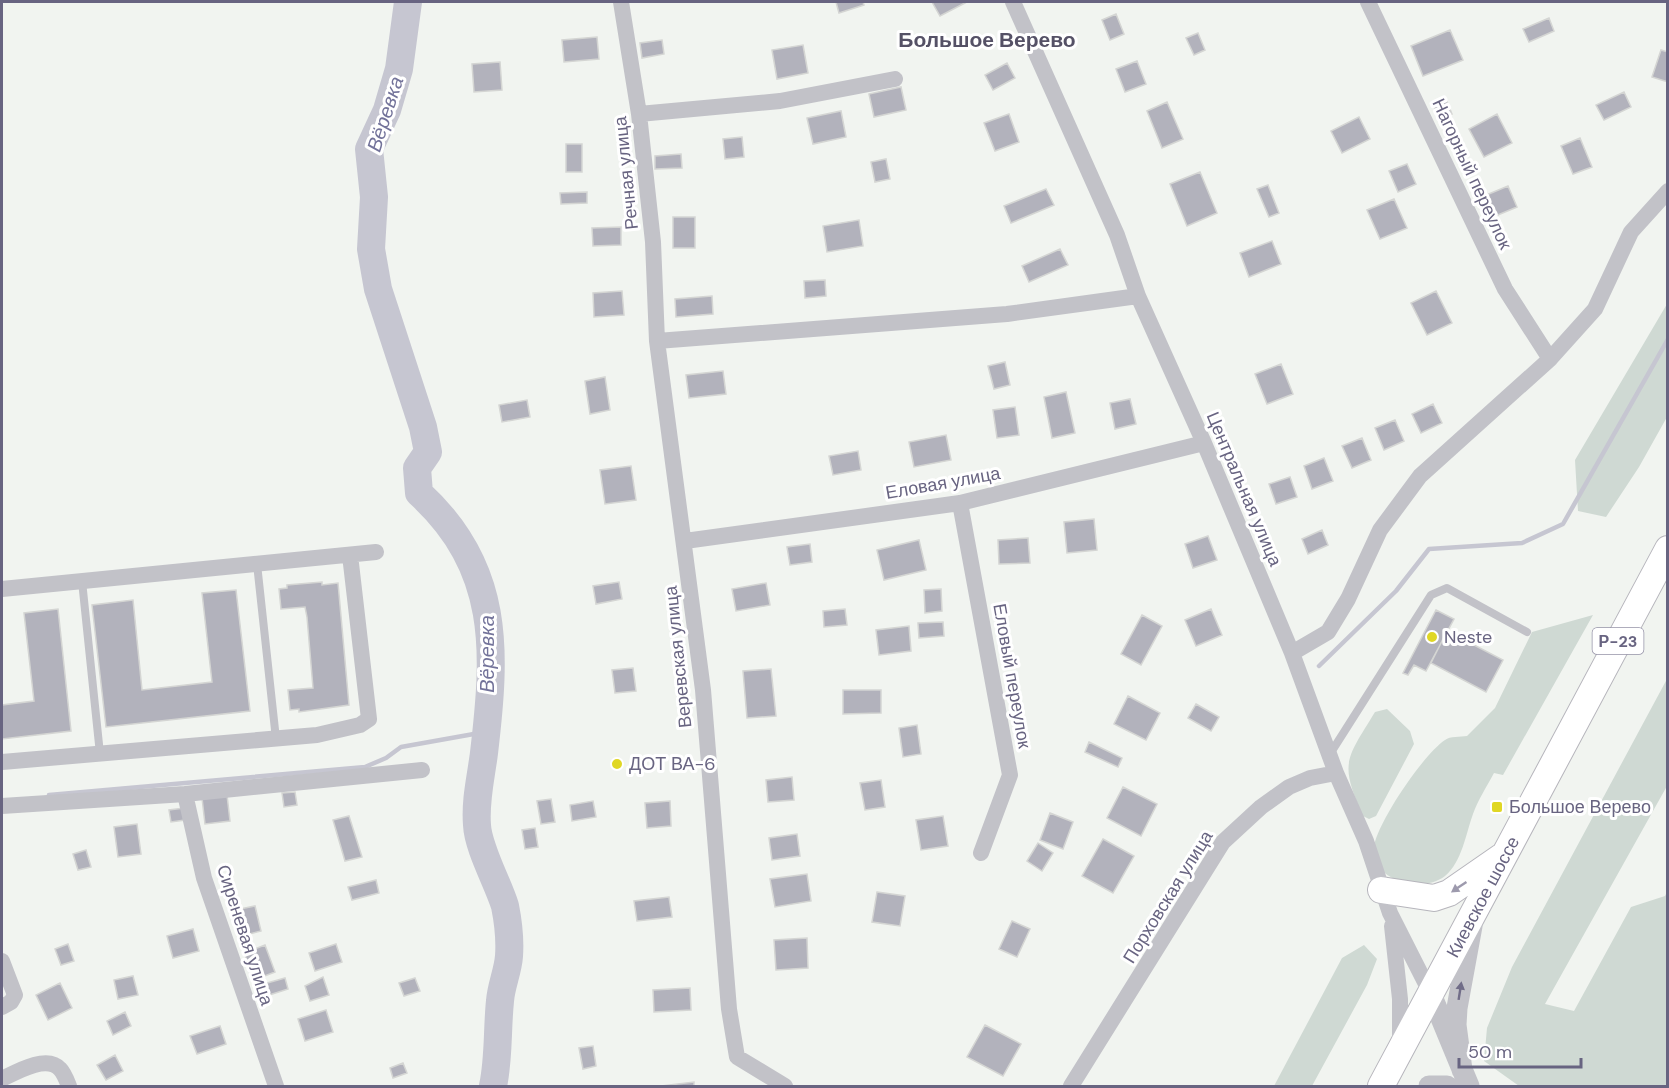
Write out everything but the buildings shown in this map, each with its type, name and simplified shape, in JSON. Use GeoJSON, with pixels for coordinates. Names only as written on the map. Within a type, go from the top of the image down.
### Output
{"type":"FeatureCollection","features":[{"type":"Feature","properties":{"kind":"main road","name":"Киевское шоссе"},"geometry":{"type":"LineString","coordinates":[[1381,1086],[1668,549]]}},
{"type":"Feature","properties":{"kind":"main road"},"geometry":{"type":"LineString","coordinates":[[1386,901],[1434,898],[1449,893],[1506,853]]}},
{"type":"Feature","properties":{"kind":"street","name":"Речная улица"},"geometry":{"type":"LineString","coordinates":[[621,2],[639,114],[653,242],[657,341]]}},
{"type":"Feature","properties":{"kind":"street","name":"Центральная улица"},"geometry":{"type":"LineString","coordinates":[[1013,2],[1117,235],[1138,296],[1204,443],[1292,653],[1336,773],[1366,842],[1386,901],[1431,994]]}},
{"type":"Feature","properties":{"kind":"street","name":"Нагорный переулок"},"geometry":{"type":"LineString","coordinates":[[1368,2],[1505,290],[1550,359]]}},
{"type":"Feature","properties":{"kind":"street"},"geometry":{"type":"LineString","coordinates":[[639,114],[780,101],[895,79]]}},
{"type":"Feature","properties":{"kind":"street"},"geometry":{"type":"LineString","coordinates":[[1292,653],[1328,632],[1348,599],[1380,530],[1420,476],[1550,359],[1595,309],[1631,232],[1668,190]]}},
{"type":"Feature","properties":{"kind":"street"},"geometry":{"type":"LineString","coordinates":[[657,341],[1006,314],[1138,296]]}},
{"type":"Feature","properties":{"kind":"street","name":"Веревская улица"},"geometry":{"type":"LineString","coordinates":[[657,341],[703,690],[729,1010],[737,1057],[785,1086]]}},
{"type":"Feature","properties":{"kind":"street","name":"Еловая улица"},"geometry":{"type":"LineString","coordinates":[[685,541],[960,502],[1204,443]]}},
{"type":"Feature","properties":{"kind":"street","name":"Еловый переулок"},"geometry":{"type":"LineString","coordinates":[[960,502],[1010,775],[981,853]]}},
{"type":"Feature","properties":{"kind":"street"},"geometry":{"type":"LineString","coordinates":[[2,589],[376,552]]}},
{"type":"Feature","properties":{"kind":"street"},"geometry":{"type":"LineString","coordinates":[[2,762],[317,735],[360,725],[369,719],[350,555]]}},
{"type":"Feature","properties":{"kind":"street"},"geometry":{"type":"LineString","coordinates":[[2,806],[184,794],[422,770]]}},
{"type":"Feature","properties":{"kind":"street","name":"Порховская улица"},"geometry":{"type":"LineString","coordinates":[[1071,1086],[1223,842],[1261,807],[1289,787],[1310,778],[1336,773]]}},
{"type":"Feature","properties":{"kind":"street","name":"Сиреневая улица"},"geometry":{"type":"LineString","coordinates":[[184,794],[204,878],[276,1086]]}},
{"type":"Feature","properties":{"kind":"street"},"geometry":{"type":"LineString","coordinates":[[1386,901],[1400,999],[1399,1054]]}},
{"type":"Feature","properties":{"kind":"street"},"geometry":{"type":"LineString","coordinates":[[1466,1078],[1456,1025],[1457,1008],[1475,913]]}},
{"type":"Feature","properties":{"kind":"street"},"geometry":{"type":"LineString","coordinates":[[2,961],[15,995],[11,1002],[2,1007]]}},
{"type":"Feature","properties":{"kind":"street"},"geometry":{"type":"LineString","coordinates":[[1431,994],[1466,1078]]}},
{"type":"Feature","properties":{"kind":"street"},"geometry":{"type":"LineString","coordinates":[[2,1079],[25,1068],[49,1063],[60,1068],[69,1086]]}},
{"type":"Feature","properties":{"kind":"street"},"geometry":{"type":"LineString","coordinates":[[1429,1086],[1447,1086]]}},
{"type":"Feature","properties":{"kind":"lane"},"geometry":{"type":"LineString","coordinates":[[257,564],[276,739]]}},
{"type":"Feature","properties":{"kind":"lane"},"geometry":{"type":"LineString","coordinates":[[82,581],[100,754]]}},
{"type":"Feature","properties":{"kind":"lane"},"geometry":{"type":"LineString","coordinates":[[1330,754],[1431,595],[1447,588],[1527,632]]}},
{"type":"Feature","properties":{"kind":"shaded area"},"geometry":{"type":"Polygon","coordinates":[[[1667,304],[1667,417],[1639,467],[1606,517],[1578,511],[1575,460],[1667,304]]]}},
{"type":"Feature","properties":{"kind":"shaded area"},"geometry":{"type":"Polygon","coordinates":[[[1593,615],[1503,775],[1494,773],[1477,804],[1463,847],[1451,870],[1435,882],[1423,884],[1410,884],[1388,875],[1379,867],[1374,858],[1374,846],[1393,805],[1425,759],[1445,740],[1467,736],[1495,708],[1532,632],[1593,615]]]}},
{"type":"Feature","properties":{"kind":"shaded area"},"geometry":{"type":"Polygon","coordinates":[[[1667,679],[1667,786],[1545,1004],[1574,1011],[1631,907],[1665,896],[1667,892],[1667,1086],[1519,1086],[1484,1061],[1487,1028],[1512,967],[1667,679]]]}},
{"type":"Feature","properties":{"kind":"shaded area"},"geometry":{"type":"Polygon","coordinates":[[[1387,709],[1410,731],[1414,744],[1376,816],[1369,819],[1363,816],[1355,798],[1349,762],[1352,752],[1375,712],[1387,709]]]}},
{"type":"Feature","properties":{"kind":"shaded area"},"geometry":{"type":"Polygon","coordinates":[[[1364,945],[1377,959],[1367,985],[1312,1086],[1274,1086],[1342,958],[1364,945]]]}},
{"type":"Feature","properties":{"kind":"waterway","name":"Вёревка"},"geometry":{"type":"LineString","coordinates":[[408,2],[399,69],[387,110],[369,149],[374,197],[371,249],[378,289],[423,427],[428,452],[417,468],[419,493],[446,522],[465,551],[479,581],[487,613],[490,680],[477,825],[484,855],[505,906],[509,944],[499,1012],[493,1086]]}},
{"type":"Feature","properties":{"kind":"waterway"},"geometry":{"type":"LineString","coordinates":[[1319,666],[1396,591],[1429,549],[1522,543],[1563,524],[1668,339]]}},
{"type":"Feature","properties":{"kind":"waterway"},"geometry":{"type":"LineString","coordinates":[[49,795],[365,767],[386,758],[401,747],[485,732]]}},
{"type":"Feature","properties":{"kind":"place","name":"Neste"},"geometry":{"type":"Point","coordinates":[1432,637]}},
{"type":"Feature","properties":{"kind":"place","name":"ДОТ ВА-6"},"geometry":{"type":"Point","coordinates":[617,764]}},
{"type":"Feature","properties":{"kind":"place","name":"Большое Верево"},"geometry":{"type":"Point","coordinates":[1497,807]}},
{"type":"Feature","properties":{"kind":"district","name":"Большое Верево"},"geometry":{"type":"Point","coordinates":[987,40]}}]}
